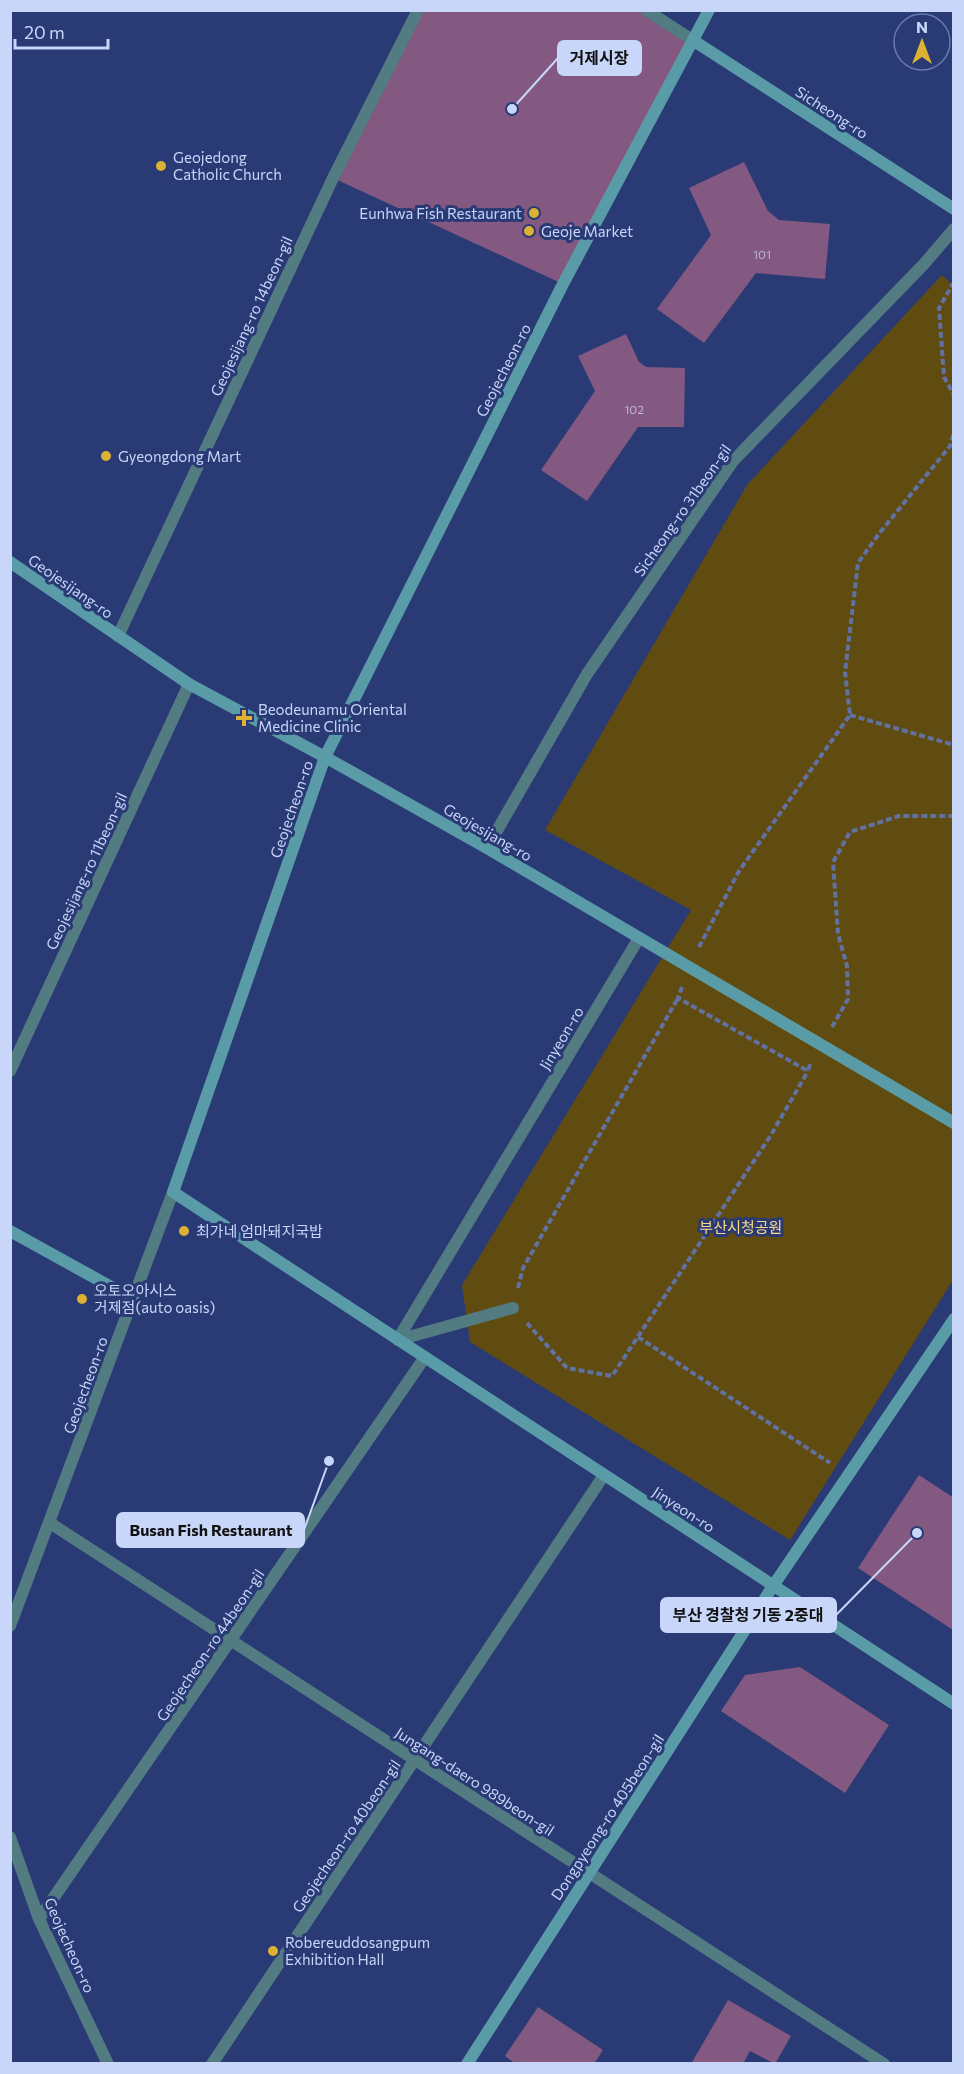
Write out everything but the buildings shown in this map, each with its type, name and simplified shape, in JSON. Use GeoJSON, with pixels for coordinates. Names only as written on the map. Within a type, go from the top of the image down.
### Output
{"type":"FeatureCollection","features":[{"type":"Feature","properties":{"kind":"main road","name":"Geojecheon-ro"},"geometry":{"type":"LineString","coordinates":[[173,1192],[326,757],[563,284],[710,10]]}},
{"type":"Feature","properties":{"kind":"main road","name":"Sicheong-ro"},"geometry":{"type":"LineString","coordinates":[[694,41],[954,209]]}},
{"type":"Feature","properties":{"kind":"main road","name":"Geojesijang-ro"},"geometry":{"type":"LineString","coordinates":[[10,562],[189,684],[326,757],[487,848],[954,1124]]}},
{"type":"Feature","properties":{"kind":"main road","name":"Jinyeon-ro"},"geometry":{"type":"LineString","coordinates":[[173,1192],[954,1704]]}},
{"type":"Feature","properties":{"kind":"main road"},"geometry":{"type":"LineString","coordinates":[[10,1231],[133,1299]]}},
{"type":"Feature","properties":{"kind":"main road","name":"Dongpyeong-ro 405beon-gil"},"geometry":{"type":"LineString","coordinates":[[467,2064],[773,1586],[954,1320]]}},
{"type":"Feature","properties":{"kind":"street","name":"Geojesijang-ro 14beon-gil"},"geometry":{"type":"LineString","coordinates":[[118,636],[333,178],[418,10]]}},
{"type":"Feature","properties":{"kind":"street"},"geometry":{"type":"LineString","coordinates":[[646,10],[694,41]]}},
{"type":"Feature","properties":{"kind":"street","name":"Sicheong-ro 31beon-gil"},"geometry":{"type":"LineString","coordinates":[[487,848],[587,674],[733,461],[924,264],[954,229]]}},
{"type":"Feature","properties":{"kind":"street","name":"Geojesijang-ro 11beon-gil"},"geometry":{"type":"LineString","coordinates":[[10,1071],[189,684]]}},
{"type":"Feature","properties":{"kind":"street","name":"Jinyeon-ro"},"geometry":{"type":"LineString","coordinates":[[398,1339],[639,938]]}},
{"type":"Feature","properties":{"kind":"street","name":"Geojecheon-ro"},"geometry":{"type":"LineString","coordinates":[[10,1626],[173,1192]]}},
{"type":"Feature","properties":{"kind":"street"},"geometry":{"type":"LineString","coordinates":[[398,1339],[513,1308]]}},
{"type":"Feature","properties":{"kind":"street","name":"Geojecheon-ro 44beon-gil"},"geometry":{"type":"LineString","coordinates":[[39,1919],[425,1357]]}},
{"type":"Feature","properties":{"kind":"street","name":"Geojecheon-ro 40beon-gil"},"geometry":{"type":"LineString","coordinates":[[212,2064],[604,1475]]}},
{"type":"Feature","properties":{"kind":"street","name":"Jungang-daero 989beon-gil"},"geometry":{"type":"LineString","coordinates":[[50,1523],[884,2064]]}},
{"type":"Feature","properties":{"kind":"street","name":"Geojecheon-ro"},"geometry":{"type":"LineString","coordinates":[[10,1837],[39,1919],[108,2064]]}},
{"type":"Feature","properties":{"kind":"path"},"geometry":{"type":"LineString","coordinates":[[954,282],[939,308],[944,377],[954,395]]}},
{"type":"Feature","properties":{"kind":"path"},"geometry":{"type":"LineString","coordinates":[[688,967],[739,871],[850,715],[845,672],[858,563],[950,446],[954,432]]}},
{"type":"Feature","properties":{"kind":"path"},"geometry":{"type":"LineString","coordinates":[[850,715],[954,745]]}},
{"type":"Feature","properties":{"kind":"path"},"geometry":{"type":"LineString","coordinates":[[821,1045],[848,999],[847,966],[838,934],[833,862],[850,832],[898,816],[954,816]]}},
{"type":"Feature","properties":{"kind":"path"},"geometry":{"type":"LineString","coordinates":[[678,998],[523,1268],[513,1308],[567,1368],[612,1376],[771,1135],[808,1071]]}},
{"type":"Feature","properties":{"kind":"path"},"geometry":{"type":"LineString","coordinates":[[638,1337],[848,1475]]}},
{"type":"Feature","properties":{"kind":"green space","name":"부산시청공원"},"geometry":{"type":"Polygon","coordinates":[[[942,275],[954,286],[953,1280],[790,1540],[470,1342],[462,1285],[691,910],[545,830],[747,485],[942,275]]]}},
{"type":"Feature","properties":{"kind":"place","name":"거제시장"},"geometry":{"type":"Point","coordinates":[512,109]}},
{"type":"Feature","properties":{"kind":"place","name":"Geojedong Catholic Church"},"geometry":{"type":"Point","coordinates":[161,166]}},
{"type":"Feature","properties":{"kind":"place","name":"Eunhwa Fish Restaurant"},"geometry":{"type":"Point","coordinates":[534,213]}},
{"type":"Feature","properties":{"kind":"place","name":"Geoje Market"},"geometry":{"type":"Point","coordinates":[529,231]}},
{"type":"Feature","properties":{"kind":"place","name":"Gyeongdong Mart"},"geometry":{"type":"Point","coordinates":[106,456]}},
{"type":"Feature","properties":{"kind":"place","name":"Beodeunamu Oriental Medicine Clinic"},"geometry":{"type":"Point","coordinates":[244,718]}},
{"type":"Feature","properties":{"kind":"place","name":"최가네 엄마돼지국밥"},"geometry":{"type":"Point","coordinates":[184,1231]}},
{"type":"Feature","properties":{"kind":"place","name":"오토오아시스 거제점(auto oasis)"},"geometry":{"type":"Point","coordinates":[82,1299]}},
{"type":"Feature","properties":{"kind":"place","name":"Busan Fish Restaurant"},"geometry":{"type":"Point","coordinates":[329,1461]}},
{"type":"Feature","properties":{"kind":"place","name":"부산 경찰청 기동 2중대"},"geometry":{"type":"Point","coordinates":[917,1533]}},
{"type":"Feature","properties":{"kind":"place","name":"Robereuddosangpum Exhibition Hall"},"geometry":{"type":"Point","coordinates":[273,1951]}}]}
